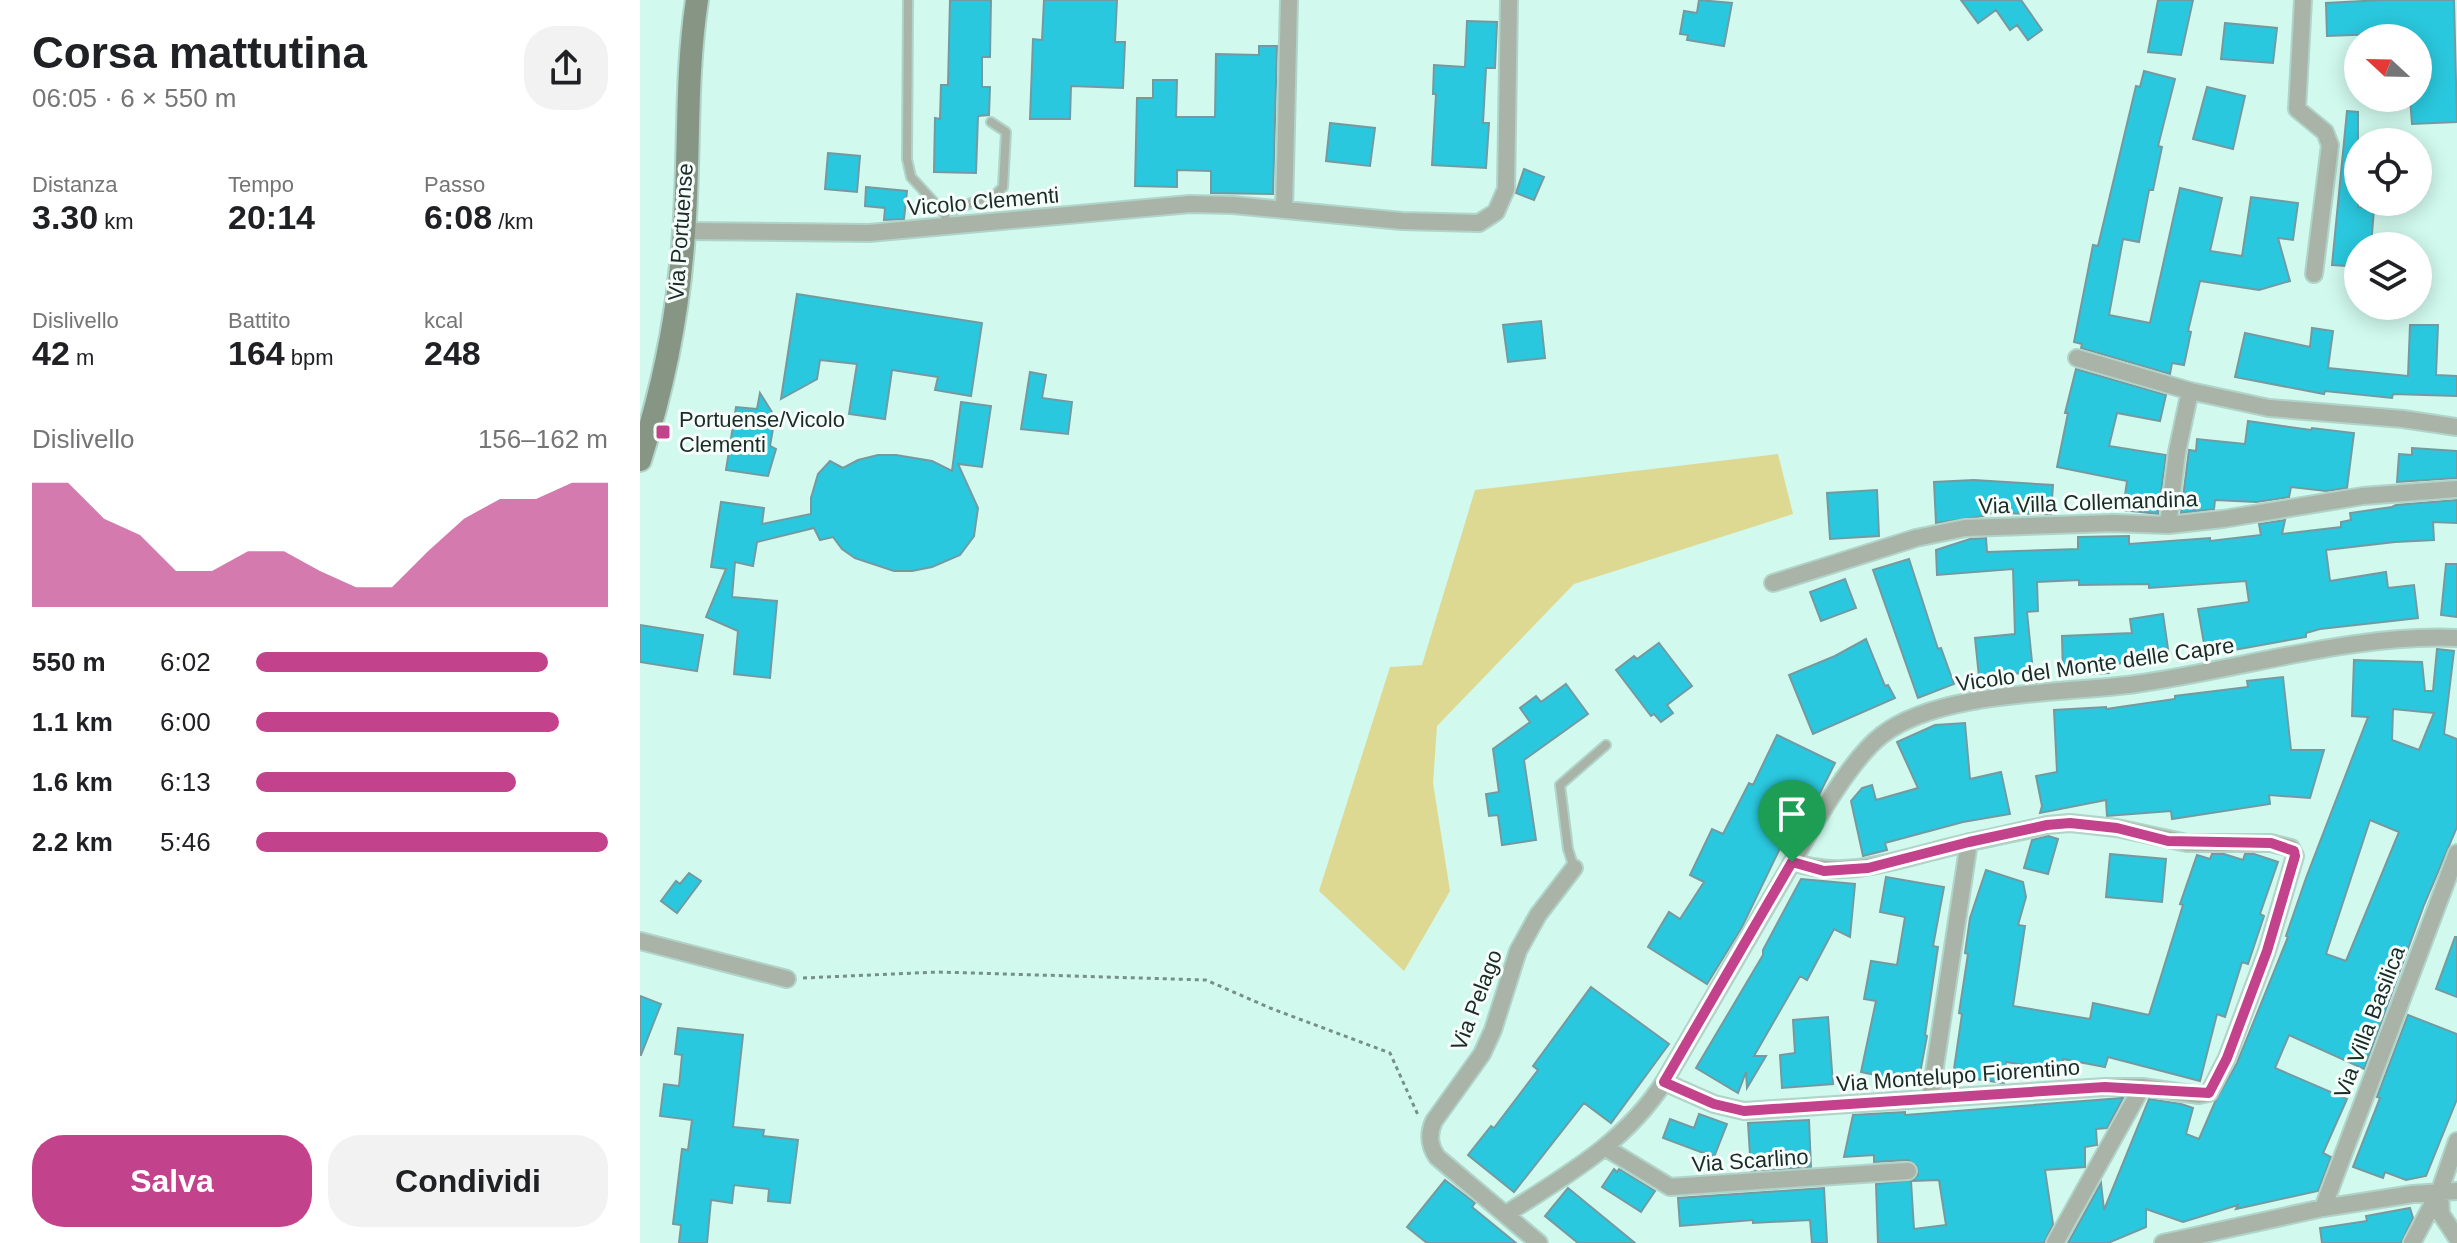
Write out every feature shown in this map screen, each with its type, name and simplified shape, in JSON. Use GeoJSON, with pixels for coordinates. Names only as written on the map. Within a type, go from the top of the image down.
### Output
{"type":"FeatureCollection","features":[{"type":"Feature","properties":{"kind":"main road","name":"Via Portuense"},"geometry":{"type":"LineString","coordinates":[[640,460],[667,358],[684,231],[688,79],[697,0]]}},
{"type":"Feature","properties":{"kind":"street"},"geometry":{"type":"LineString","coordinates":[[1284,210],[1289,0]]}},
{"type":"Feature","properties":{"kind":"street","name":"Vicolo Clementi"},"geometry":{"type":"LineString","coordinates":[[684,231],[869,233],[946,219],[1190,204],[1233,205],[1402,221],[1479,223],[1492,216],[1502,203],[1507,181],[1509,0]]}},
{"type":"Feature","properties":{"kind":"street"},"geometry":{"type":"LineString","coordinates":[[2303,0],[2297,109],[2325,132],[2330,145],[2314,274]]}},
{"type":"Feature","properties":{"kind":"street"},"geometry":{"type":"LineString","coordinates":[[2077,358],[2190,391],[2269,408],[2403,419],[2457,427]]}},
{"type":"Feature","properties":{"kind":"street"},"geometry":{"type":"LineString","coordinates":[[2168,525],[2177,452],[2190,391]]}},
{"type":"Feature","properties":{"kind":"street","name":"Via Villa Collemandina"},"geometry":{"type":"LineString","coordinates":[[1773,583],[1916,538],[1965,528],[2113,523],[2168,525],[2363,496],[2457,489]]}},
{"type":"Feature","properties":{"kind":"street","name":"Vicolo del Monte delle Capre"},"geometry":{"type":"LineString","coordinates":[[1506,1214],[1606,1148],[1642,1114],[1664,1082],[1823,812],[1868,748],[1893,728],[1931,712],[1992,698],[2134,684],[2390,640],[2457,638]]}},
{"type":"Feature","properties":{"kind":"street","name":"Via Montelupo Fiorentino"},"geometry":{"type":"LineString","coordinates":[[1664,1082],[1714,1104],[1744,1111],[2105,1087],[2142,1087],[2199,1095],[2209,1093],[2227,1058],[2267,951],[2295,856],[2294,851],[2271,843],[2168,841],[2117,828],[2070,823],[2047,825],[1849,871],[1824,871],[1792,862]]}},
{"type":"Feature","properties":{"kind":"street"},"geometry":{"type":"LineString","coordinates":[[1930,1099],[1969,842]]}},
{"type":"Feature","properties":{"kind":"street","name":"Via Villa Basilica"},"geometry":{"type":"LineString","coordinates":[[2323,1208],[2457,853]]}},
{"type":"Feature","properties":{"kind":"street","name":"Via Pelago"},"geometry":{"type":"LineString","coordinates":[[1429,1140],[1434,1121],[1482,1054],[1493,1030],[1518,951],[1538,915],[1574,868]]}},
{"type":"Feature","properties":{"kind":"street"},"geometry":{"type":"LineString","coordinates":[[640,941],[787,979]]}},
{"type":"Feature","properties":{"kind":"street"},"geometry":{"type":"LineString","coordinates":[[2055,1243],[2142,1087]]}},
{"type":"Feature","properties":{"kind":"street"},"geometry":{"type":"LineString","coordinates":[[1429,1140],[1437,1157],[1539,1243]]}},
{"type":"Feature","properties":{"kind":"street"},"geometry":{"type":"LineString","coordinates":[[2457,1141],[2441,1214],[2457,1238]]}},
{"type":"Feature","properties":{"kind":"street","name":"Via Scarlino"},"geometry":{"type":"LineString","coordinates":[[1606,1148],[1670,1187],[1908,1171]]}},
{"type":"Feature","properties":{"kind":"street"},"geometry":{"type":"LineString","coordinates":[[2163,1243],[2323,1208],[2448,1191]]}},
{"type":"Feature","properties":{"kind":"street"},"geometry":{"type":"LineString","coordinates":[[2412,1243],[2448,1191]]}},
{"type":"Feature","properties":{"kind":"lane"},"geometry":{"type":"LineString","coordinates":[[908,0],[907,159],[911,177],[946,219],[996,194],[1003,187],[1006,132],[991,122]]}},
{"type":"Feature","properties":{"kind":"lane"},"geometry":{"type":"LineString","coordinates":[[1574,868],[1568,849],[1560,785],[1606,745]]}},
{"type":"Feature","properties":{"kind":"path"},"geometry":{"type":"LineString","coordinates":[[787,979],[938,972],[1206,980],[1270,1008],[1390,1053],[1429,1140]]}},
{"type":"Feature","properties":{"kind":"shaded area"},"geometry":{"type":"Polygon","coordinates":[[[1778,454],[1793,514],[1574,584],[1437,726],[1433,783],[1450,891],[1404,971],[1319,891],[1390,667],[1422,665],[1475,490],[1778,454]]]}},
{"type":"Feature","properties":{"kind":"building"},"geometry":{"type":"Polygon","coordinates":[[[950,0],[991,0],[990,57],[982,57],[982,87],[990,87],[989,115],[978,116],[976,173],[934,172],[935,118],[940,119],[941,85],[948,85],[950,0]]]}},
{"type":"Feature","properties":{"kind":"building"},"geometry":{"type":"Polygon","coordinates":[[[1044,0],[1117,0],[1115,42],[1125,42],[1123,88],[1071,86],[1070,119],[1030,119],[1033,39],[1042,40],[1044,0]]]}},
{"type":"Feature","properties":{"kind":"building"},"geometry":{"type":"Polygon","coordinates":[[[1699,0],[1732,3],[1724,46],[1687,40],[1688,35],[1680,34],[1684,11],[1697,13],[1699,0]]]}},
{"type":"Feature","properties":{"kind":"building"},"geometry":{"type":"Polygon","coordinates":[[[1961,0],[2021,0],[2042,30],[2028,40],[2017,25],[2010,30],[1996,10],[1978,23],[1961,0]]]}},
{"type":"Feature","properties":{"kind":"building"},"geometry":{"type":"Polygon","coordinates":[[[2158,0],[2193,0],[2181,55],[2148,52],[2158,0]]]}},
{"type":"Feature","properties":{"kind":"building"},"geometry":{"type":"Polygon","coordinates":[[[2454,0],[2457,122],[2412,124],[2411,112],[2432,112],[2432,24],[2344,24],[2344,35],[2327,36],[2326,3],[2454,0]]]}},
{"type":"Feature","properties":{"kind":"building"},"geometry":{"type":"Polygon","coordinates":[[[1467,21],[1497,22],[1495,68],[1486,68],[1483,123],[1489,123],[1486,168],[1432,165],[1436,94],[1433,94],[1434,65],[1465,67],[1467,21]]]}},
{"type":"Feature","properties":{"kind":"building"},"geometry":{"type":"Polygon","coordinates":[[[2225,23],[2277,28],[2273,63],[2221,59],[2225,23]]]}},
{"type":"Feature","properties":{"kind":"building"},"geometry":{"type":"Polygon","coordinates":[[[1259,46],[1277,46],[1273,194],[1211,193],[1211,171],[1177,170],[1177,187],[1135,186],[1137,98],[1153,98],[1153,80],[1177,80],[1176,117],[1215,117],[1216,54],[1259,55],[1259,46]]]}},
{"type":"Feature","properties":{"kind":"building"},"geometry":{"type":"Polygon","coordinates":[[[2144,71],[2175,79],[2158,146],[2162,147],[2153,190],[2149,190],[2139,242],[2123,239],[2109,315],[2150,323],[2180,188],[2222,198],[2210,251],[2242,256],[2251,197],[2298,203],[2293,240],[2278,238],[2290,281],[2259,290],[2200,281],[2188,331],[2191,332],[2184,365],[2172,363],[2170,374],[2081,348],[2082,344],[2074,342],[2093,245],[2098,246],[2136,86],[2140,87],[2144,71]]]}},
{"type":"Feature","properties":{"kind":"building"},"geometry":{"type":"Polygon","coordinates":[[[2207,87],[2245,96],[2233,149],[2193,139],[2207,87]]]}},
{"type":"Feature","properties":{"kind":"building"},"geometry":{"type":"Polygon","coordinates":[[[2347,112],[2358,112],[2358,128],[2345,128],[2347,112]]]}},
{"type":"Feature","properties":{"kind":"building"},"geometry":{"type":"Polygon","coordinates":[[[1330,123],[1375,128],[1370,166],[1326,161],[1330,123]]]}},
{"type":"Feature","properties":{"kind":"building"},"geometry":{"type":"Polygon","coordinates":[[[2344,142],[2344,216],[2373,216],[2372,232],[2344,232],[2344,266],[2332,265],[2344,142]]]}},
{"type":"Feature","properties":{"kind":"building"},"geometry":{"type":"Polygon","coordinates":[[[828,153],[860,156],[857,192],[825,189],[828,153]]]}},
{"type":"Feature","properties":{"kind":"building"},"geometry":{"type":"Polygon","coordinates":[[[1524,169],[1544,177],[1534,200],[1516,193],[1524,169]]]}},
{"type":"Feature","properties":{"kind":"building"},"geometry":{"type":"Polygon","coordinates":[[[866,187],[907,191],[904,219],[884,220],[885,208],[865,206],[866,187]]]}},
{"type":"Feature","properties":{"kind":"building"},"geometry":{"type":"Polygon","coordinates":[[[797,294],[982,323],[971,396],[935,390],[938,377],[892,370],[885,419],[849,414],[857,364],[820,360],[817,379],[781,399],[797,294]]]}},
{"type":"Feature","properties":{"kind":"building"},"geometry":{"type":"Polygon","coordinates":[[[1541,321],[1545,358],[1508,362],[1503,325],[1541,321]]]}},
{"type":"Feature","properties":{"kind":"building"},"geometry":{"type":"Polygon","coordinates":[[[2410,325],[2438,325],[2436,375],[2457,376],[2457,396],[2393,394],[2392,398],[2325,391],[2324,394],[2235,377],[2245,333],[2310,347],[2312,328],[2333,331],[2328,368],[2408,376],[2410,325]]]}},
{"type":"Feature","properties":{"kind":"building"},"geometry":{"type":"Polygon","coordinates":[[[2076,369],[2166,395],[2160,421],[2117,413],[2109,446],[2166,455],[2158,514],[2123,510],[2127,481],[2057,467],[2068,413],[2065,413],[2076,369]]]}},
{"type":"Feature","properties":{"kind":"building"},"geometry":{"type":"Polygon","coordinates":[[[1030,372],[1046,375],[1042,398],[1072,402],[1068,434],[1021,429],[1030,372]]]}},
{"type":"Feature","properties":{"kind":"building"},"geometry":{"type":"Polygon","coordinates":[[[760,393],[775,417],[770,446],[776,449],[768,476],[726,470],[736,407],[757,409],[760,393]]]}},
{"type":"Feature","properties":{"kind":"building"},"geometry":{"type":"Polygon","coordinates":[[[961,402],[991,406],[982,467],[958,464],[978,508],[974,536],[960,555],[932,567],[894,571],[855,558],[842,549],[833,537],[820,540],[814,528],[757,542],[753,566],[735,562],[732,597],[777,601],[770,678],[734,674],[738,631],[706,617],[726,569],[711,567],[721,502],[764,508],[762,524],[811,514],[811,498],[818,474],[830,461],[843,468],[878,455],[896,455],[932,461],[952,471],[961,402]]]}},
{"type":"Feature","properties":{"kind":"building"},"geometry":{"type":"Polygon","coordinates":[[[2248,421],[2354,433],[2347,488],[2326,491],[2291,487],[2289,497],[2256,502],[2215,500],[2214,509],[2181,513],[2189,450],[2196,451],[2197,439],[2245,444],[2248,421]]]}},
{"type":"Feature","properties":{"kind":"building"},"geometry":{"type":"Polygon","coordinates":[[[2412,448],[2457,451],[2457,478],[2397,482],[2399,454],[2412,455],[2412,448]]]}},
{"type":"Feature","properties":{"kind":"building"},"geometry":{"type":"Polygon","coordinates":[[[1974,480],[2053,485],[2051,514],[1984,513],[1984,516],[1936,523],[1934,482],[1974,480]]]}},
{"type":"Feature","properties":{"kind":"building"},"geometry":{"type":"Polygon","coordinates":[[[1877,490],[1879,536],[1830,539],[1827,493],[1877,490]]]}},
{"type":"Feature","properties":{"kind":"building"},"geometry":{"type":"Polygon","coordinates":[[[2457,500],[2457,523],[2433,522],[2434,540],[2326,550],[2330,581],[2386,572],[2388,588],[2414,585],[2418,618],[2320,629],[2306,633],[2306,637],[2206,655],[2198,609],[2249,602],[2246,581],[2149,588],[2149,584],[2079,585],[2079,580],[2037,582],[2038,611],[2027,612],[2033,672],[1979,677],[1975,638],[2015,634],[2013,569],[1937,575],[1936,550],[1970,539],[1986,538],[1987,552],[2078,549],[2078,537],[2129,536],[2129,544],[2210,538],[2210,541],[2261,535],[2259,524],[2285,520],[2282,534],[2341,527],[2341,522],[2351,520],[2350,513],[2457,500]]]}},
{"type":"Feature","properties":{"kind":"building"},"geometry":{"type":"Polygon","coordinates":[[[1909,559],[1938,649],[1941,648],[1954,684],[1918,698],[1873,570],[1909,559]]]}},
{"type":"Feature","properties":{"kind":"building"},"geometry":{"type":"Polygon","coordinates":[[[2446,564],[2457,564],[2457,617],[2441,615],[2446,564]]]}},
{"type":"Feature","properties":{"kind":"building"},"geometry":{"type":"Polygon","coordinates":[[[1845,579],[1856,608],[1821,621],[1810,592],[1845,579]]]}},
{"type":"Feature","properties":{"kind":"building"},"geometry":{"type":"Polygon","coordinates":[[[2163,614],[2169,656],[2109,665],[2109,673],[2063,675],[2062,636],[2132,633],[2130,619],[2163,614]]]}},
{"type":"Feature","properties":{"kind":"building"},"geometry":{"type":"Polygon","coordinates":[[[640,625],[703,635],[697,671],[640,662],[640,625]]]}},
{"type":"Feature","properties":{"kind":"building"},"geometry":{"type":"Polygon","coordinates":[[[1866,639],[1885,686],[1888,685],[1895,698],[1813,734],[1789,675],[1866,639]]]}},
{"type":"Feature","properties":{"kind":"building"},"geometry":{"type":"Polygon","coordinates":[[[1659,643],[1692,686],[1667,705],[1673,713],[1661,722],[1654,714],[1651,716],[1616,670],[1659,643]]]}},
{"type":"Feature","properties":{"kind":"building"},"geometry":{"type":"Polygon","coordinates":[[[2437,649],[2454,651],[2444,734],[2457,739],[2457,827],[2424,905],[2364,1069],[2289,1035],[2275,1068],[2347,1099],[2323,1153],[2331,1157],[2318,1191],[2236,1209],[2238,1205],[2183,1222],[2146,1209],[2146,1227],[2108,1243],[2068,1243],[2101,1183],[2104,1210],[2149,1099],[2193,1108],[2186,1134],[2199,1139],[2237,1063],[2288,937],[2306,878],[2368,717],[2352,716],[2354,660],[2422,662],[2425,691],[2433,691],[2437,649]],[[2393,709],[2392,740],[2419,750],[2434,713],[2393,709]],[[2370,820],[2326,954],[2346,961],[2399,832],[2370,820]]]}},
{"type":"Feature","properties":{"kind":"building"},"geometry":{"type":"Polygon","coordinates":[[[2283,677],[2291,750],[2324,750],[2310,798],[2269,795],[2270,804],[2172,819],[2171,811],[2107,816],[2106,800],[2040,813],[2042,806],[2036,776],[2057,772],[2054,710],[2106,709],[2248,687],[2247,681],[2283,677]]]}},
{"type":"Feature","properties":{"kind":"building"},"geometry":{"type":"Polygon","coordinates":[[[1566,684],[1588,714],[1524,760],[1536,840],[1502,845],[1498,815],[1489,816],[1486,794],[1499,792],[1493,749],[1530,722],[1520,708],[1536,696],[1541,702],[1566,684]]]}},
{"type":"Feature","properties":{"kind":"building"},"geometry":{"type":"Polygon","coordinates":[[[1965,723],[1970,779],[2001,772],[2010,814],[1963,822],[1885,843],[1887,850],[1863,856],[1851,801],[1862,788],[1872,785],[1876,800],[1918,788],[1897,742],[1935,725],[1965,723]]]}},
{"type":"Feature","properties":{"kind":"building"},"geometry":{"type":"Polygon","coordinates":[[[1777,735],[1835,763],[1819,795],[1813,793],[1788,842],[1784,840],[1742,927],[1707,984],[1648,947],[1669,912],[1680,919],[1704,882],[1690,875],[1712,829],[1723,834],[1749,783],[1753,785],[1777,735]]]}},
{"type":"Feature","properties":{"kind":"building"},"geometry":{"type":"Polygon","coordinates":[[[2048,836],[2058,839],[2048,874],[2024,868],[2032,840],[2048,836]]]}},
{"type":"Feature","properties":{"kind":"building"},"geometry":{"type":"Polygon","coordinates":[[[2110,854],[2166,859],[2162,902],[2106,897],[2110,854]]]}},
{"type":"Feature","properties":{"kind":"building"},"geometry":{"type":"Polygon","coordinates":[[[2212,854],[2243,860],[2245,854],[2254,854],[2278,862],[2260,914],[2264,916],[2248,964],[2242,962],[2225,1017],[2217,1014],[2200,1081],[2108,1057],[2105,1067],[2063,1059],[2061,1071],[2006,1062],[2004,1083],[1953,1076],[1970,918],[1986,870],[2023,882],[2026,897],[2018,925],[2025,926],[2013,1006],[2090,1019],[2093,1003],[2149,1015],[2197,855],[2210,859],[2212,854]]]}},
{"type":"Feature","properties":{"kind":"building"},"geometry":{"type":"Polygon","coordinates":[[[689,873],[701,881],[677,913],[661,901],[676,881],[680,884],[689,873]]]}},
{"type":"Feature","properties":{"kind":"building"},"geometry":{"type":"Polygon","coordinates":[[[1886,877],[1944,887],[1933,946],[1938,947],[1918,1084],[1861,1072],[1876,1001],[1864,999],[1871,961],[1897,965],[1905,917],[1880,912],[1886,877]]]}},
{"type":"Feature","properties":{"kind":"building"},"geometry":{"type":"Polygon","coordinates":[[[1801,879],[1855,884],[1850,937],[1834,929],[1807,980],[1800,976],[1754,1056],[1766,1056],[1747,1088],[1746,1072],[1738,1093],[1696,1068],[1763,955],[1801,879]]]}},
{"type":"Feature","properties":{"kind":"building"},"geometry":{"type":"Polygon","coordinates":[[[2457,937],[2457,997],[2436,989],[2457,937]]]}},
{"type":"Feature","properties":{"kind":"building"},"geometry":{"type":"Polygon","coordinates":[[[1591,987],[1669,1044],[1611,1123],[1584,1103],[1514,1192],[1468,1155],[1491,1126],[1494,1128],[1538,1070],[1533,1066],[1591,987]]]}},
{"type":"Feature","properties":{"kind":"building"},"geometry":{"type":"Polygon","coordinates":[[[640,996],[661,1004],[641,1055],[640,1055],[640,996]]]}},
{"type":"Feature","properties":{"kind":"building"},"geometry":{"type":"Polygon","coordinates":[[[2408,1015],[2457,1034],[2457,1099],[2426,1176],[2406,1180],[2385,1172],[2383,1178],[2353,1167],[2408,1015]]]}},
{"type":"Feature","properties":{"kind":"building"},"geometry":{"type":"Polygon","coordinates":[[[1828,1017],[1833,1084],[1782,1088],[1780,1055],[1795,1053],[1793,1020],[1828,1017]]]}},
{"type":"Feature","properties":{"kind":"building"},"geometry":{"type":"Polygon","coordinates":[[[678,1028],[743,1035],[733,1127],[764,1130],[763,1136],[798,1140],[790,1203],[768,1201],[769,1189],[734,1185],[732,1203],[711,1200],[707,1243],[679,1243],[681,1225],[673,1224],[682,1149],[688,1150],[692,1120],[660,1116],[664,1084],[679,1086],[682,1055],[675,1054],[678,1028]]]}},
{"type":"Feature","properties":{"kind":"building"},"geometry":{"type":"Polygon","coordinates":[[[2123,1098],[2107,1128],[2096,1129],[2097,1145],[2085,1147],[2085,1167],[2045,1170],[2053,1224],[2044,1243],[1878,1243],[1876,1184],[1913,1180],[1918,1175],[1917,1166],[1908,1160],[1874,1162],[1874,1155],[1844,1157],[1853,1115],[1905,1112],[1905,1115],[2123,1098]],[[1939,1180],[1911,1181],[1914,1229],[1946,1225],[1939,1180]]]}},
{"type":"Feature","properties":{"kind":"building"},"geometry":{"type":"Polygon","coordinates":[[[1699,1114],[1727,1124],[1714,1157],[1663,1138],[1670,1119],[1694,1128],[1699,1114]]]}},
{"type":"Feature","properties":{"kind":"building"},"geometry":{"type":"Polygon","coordinates":[[[1809,1120],[1811,1167],[1751,1171],[1748,1123],[1809,1120]]]}},
{"type":"Feature","properties":{"kind":"building"},"geometry":{"type":"Polygon","coordinates":[[[1614,1169],[1655,1191],[1641,1212],[1602,1187],[1614,1169]]]}},
{"type":"Feature","properties":{"kind":"building"},"geometry":{"type":"Polygon","coordinates":[[[1445,1180],[1475,1203],[1472,1207],[1516,1243],[1427,1243],[1407,1227],[1445,1180]]]}},
{"type":"Feature","properties":{"kind":"building"},"geometry":{"type":"Polygon","coordinates":[[[1568,1188],[1635,1243],[1578,1243],[1545,1216],[1568,1188]]]}},
{"type":"Feature","properties":{"kind":"building"},"geometry":{"type":"Polygon","coordinates":[[[1824,1188],[1827,1243],[1812,1243],[1810,1220],[1753,1223],[1753,1220],[1680,1226],[1678,1198],[1824,1188]]]}},
{"type":"Feature","properties":{"kind":"building"},"geometry":{"type":"Polygon","coordinates":[[[2410,1208],[2413,1218],[2401,1243],[2322,1243],[2320,1228],[2367,1221],[2366,1216],[2410,1208]]]}},
{"type":"Feature","properties":{"kind":"place","name":"Portuense/Vicolo Clementi"},"geometry":{"type":"Point","coordinates":[663,432]}},
{"type":"Feature","properties":{"kind":"route"},"geometry":{"type":"LineString","coordinates":[[2070,823],[2117,828],[2187,843],[2271,843],[2291,848],[2295,856],[2267,951],[2227,1058],[2209,1093],[2199,1095],[2142,1087],[2105,1087],[1744,1111],[1721,1107],[1664,1082],[1792,862],[1824,871],[1849,871],[2047,825],[2070,823]]}}]}
